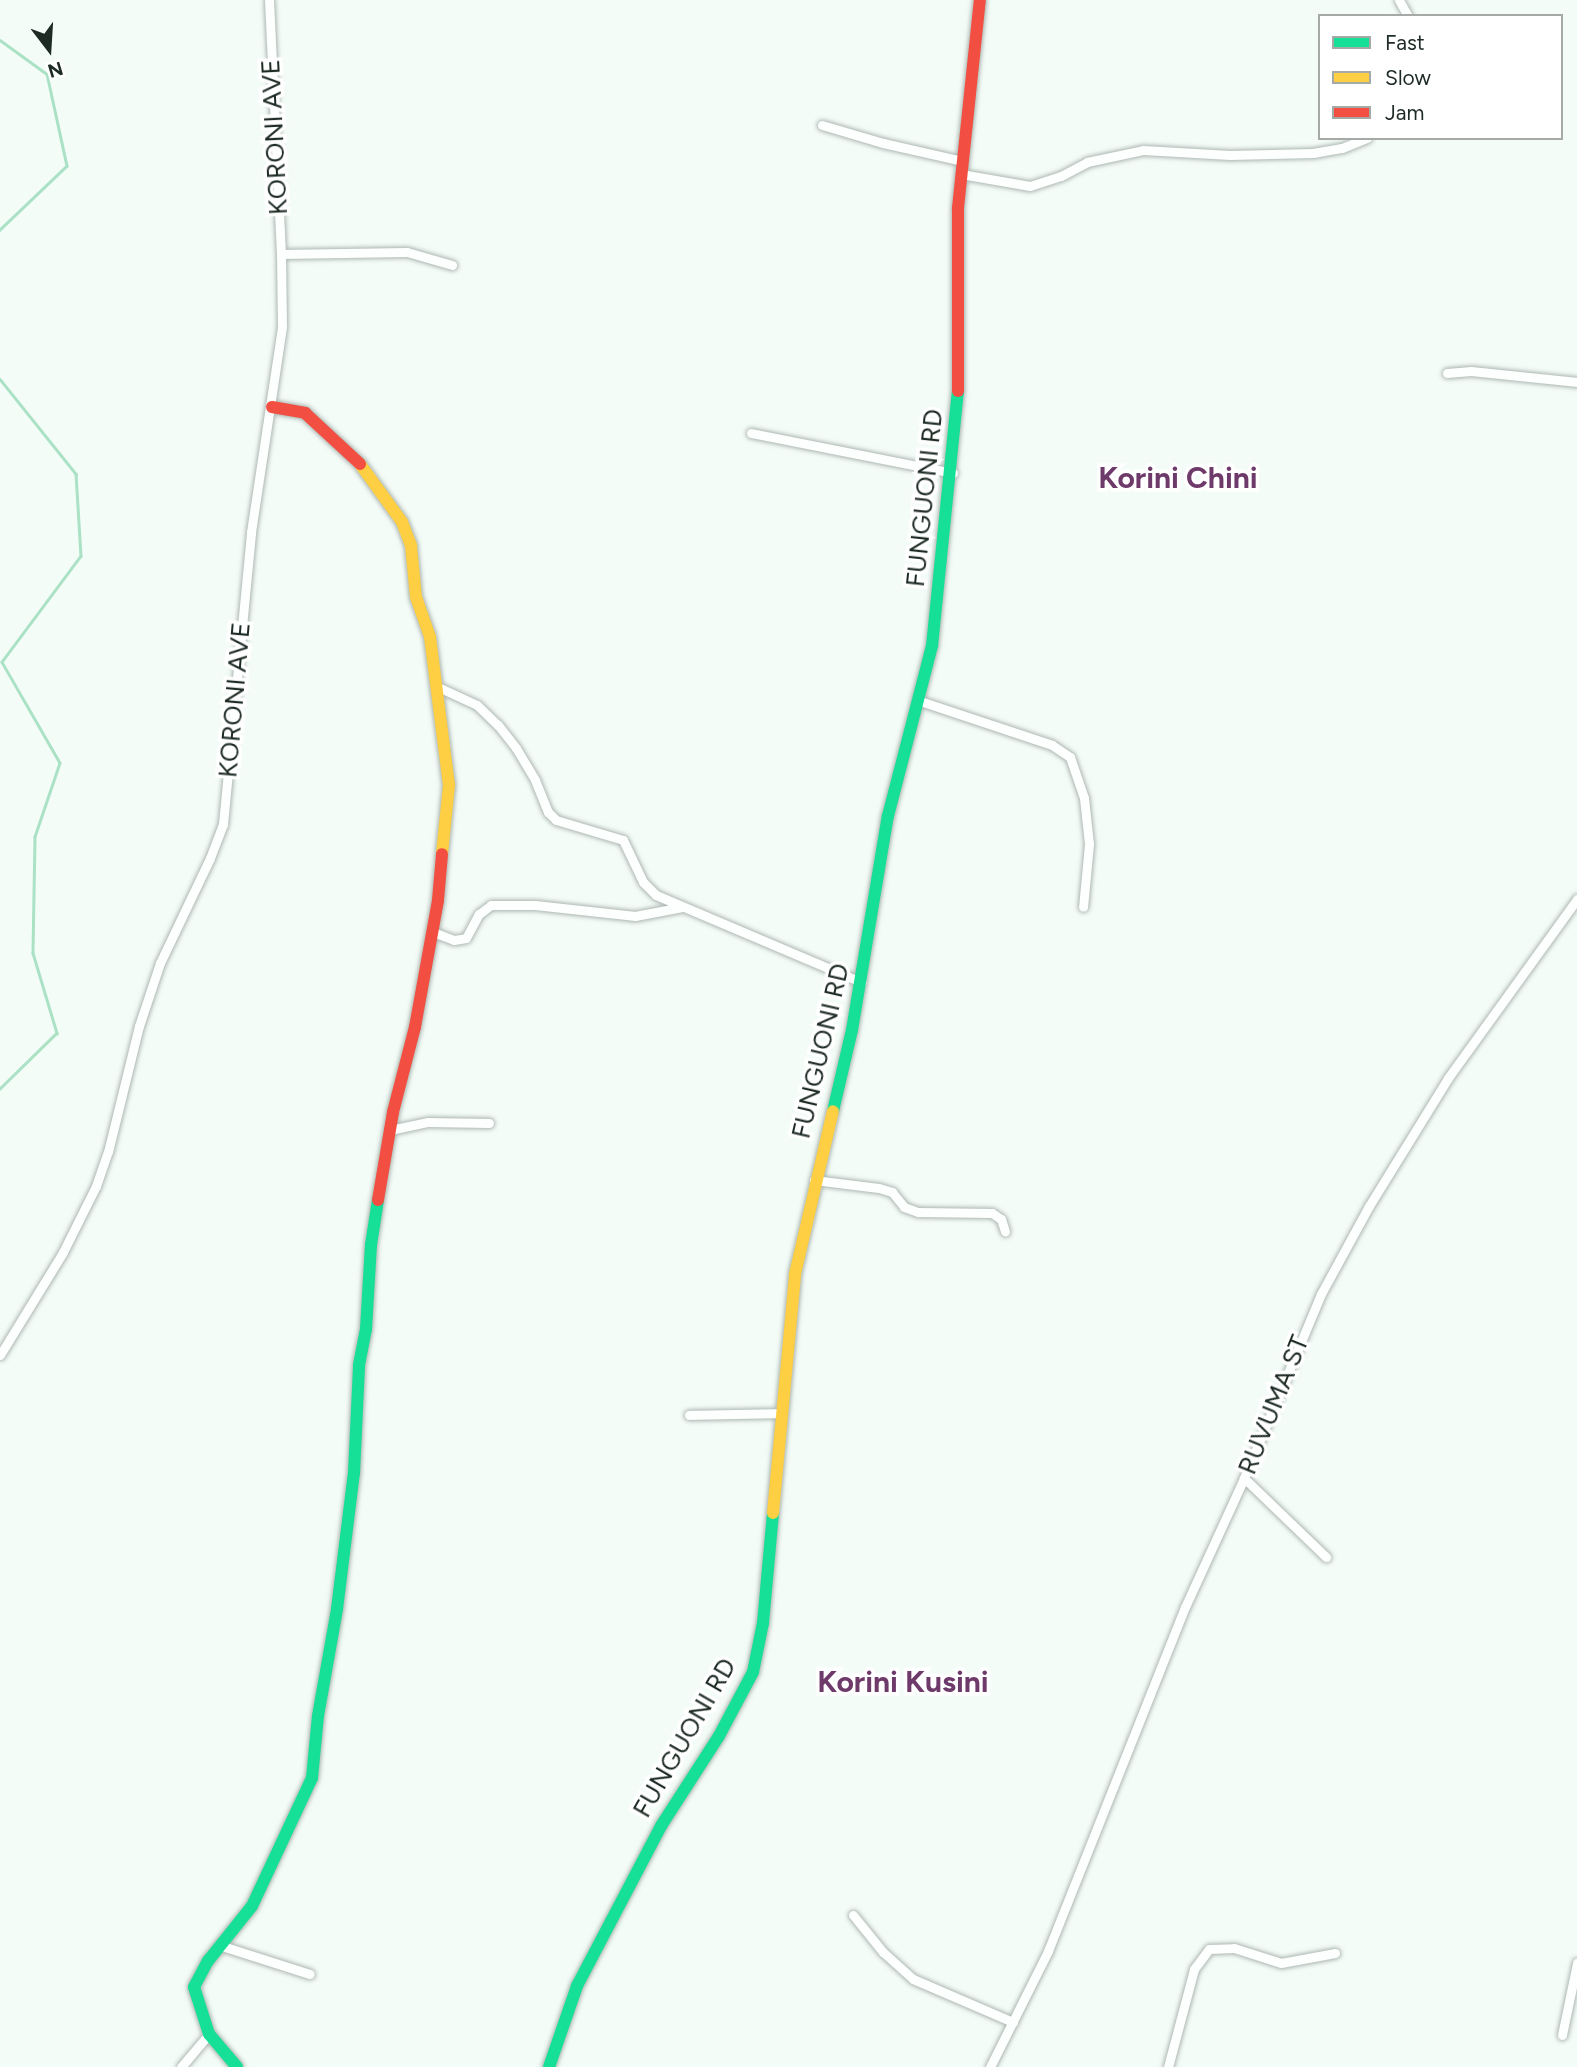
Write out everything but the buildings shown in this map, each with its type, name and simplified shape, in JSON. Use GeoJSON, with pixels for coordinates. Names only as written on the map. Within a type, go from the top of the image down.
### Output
{"type":"FeatureCollection","features":[{"type":"Feature","properties":{"kind":"street","name":"KORONI AVE"},"geometry":{"type":"LineString","coordinates":[[0,1355],[62,1252],[96,1186],[108,1152],[130,1058],[160,963],[210,858],[223,824],[251,532],[272,407],[282,326],[269,0]]}},
{"type":"Feature","properties":{"kind":"street","name":"FUNGUONI RD"},"geometry":{"type":"LineString","coordinates":[[549,2067],[577,1986],[660,1826],[719,1735],[753,1672],[763,1623],[780,1413],[795,1274],[814,1180],[852,1030],[888,816],[920,701],[932,646],[953,473],[960,338],[958,208],[980,0]]}},
{"type":"Feature","properties":{"kind":"street"},"geometry":{"type":"LineString","coordinates":[[822,125],[1030,186],[1061,176],[1087,162],[1143,150],[1230,155],[1313,153],[1342,148],[1362,140]]}},
{"type":"Feature","properties":{"kind":"street"},"geometry":{"type":"LineString","coordinates":[[281,254],[407,253],[452,265]]}},
{"type":"Feature","properties":{"kind":"street"},"geometry":{"type":"LineString","coordinates":[[1447,373],[1471,371],[1577,382]]}},
{"type":"Feature","properties":{"kind":"street"},"geometry":{"type":"LineString","coordinates":[[237,2067],[208,2034],[194,1987],[208,1961],[252,1906],[312,1778],[318,1716],[337,1609],[354,1473],[359,1365],[366,1329],[371,1245],[390,1130],[413,1037],[433,932],[447,827],[449,785],[430,637],[413,582],[411,546],[402,522],[361,465],[321,425],[305,413],[272,407]]}},
{"type":"Feature","properties":{"kind":"street"},"geometry":{"type":"LineString","coordinates":[[751,433],[953,473]]}},
{"type":"Feature","properties":{"kind":"street"},"geometry":{"type":"LineString","coordinates":[[438,687],[477,705],[498,725],[516,748],[535,780],[548,812],[556,820],[618,836],[626,845],[649,889],[684,907],[861,982]]}},
{"type":"Feature","properties":{"kind":"street"},"geometry":{"type":"LineString","coordinates":[[920,701],[1052,745],[1070,757],[1084,798],[1089,844],[1083,907]]}},
{"type":"Feature","properties":{"kind":"street","name":"RUVUMA ST"},"geometry":{"type":"LineString","coordinates":[[989,2067],[1048,1951],[1185,1607],[1244,1478],[1300,1338],[1368,1206],[1448,1079],[1577,899]]}},
{"type":"Feature","properties":{"kind":"street"},"geometry":{"type":"LineString","coordinates":[[433,932],[454,940],[466,938],[478,915],[491,905],[535,905],[635,916],[684,907]]}},
{"type":"Feature","properties":{"kind":"street"},"geometry":{"type":"LineString","coordinates":[[390,1130],[428,1122],[489,1124]]}},
{"type":"Feature","properties":{"kind":"street"},"geometry":{"type":"LineString","coordinates":[[814,1180],[879,1188],[891,1192],[904,1207],[918,1212],[992,1213],[1001,1219],[1005,1231]]}},
{"type":"Feature","properties":{"kind":"street"},"geometry":{"type":"LineString","coordinates":[[689,1415],[780,1413]]}},
{"type":"Feature","properties":{"kind":"street"},"geometry":{"type":"LineString","coordinates":[[1244,1478],[1326,1557]]}},
{"type":"Feature","properties":{"kind":"street"},"geometry":{"type":"LineString","coordinates":[[853,1915],[883,1952],[914,1979],[1013,2022]]}},
{"type":"Feature","properties":{"kind":"street"},"geometry":{"type":"LineString","coordinates":[[222,1945],[310,1974]]}},
{"type":"Feature","properties":{"kind":"street"},"geometry":{"type":"LineString","coordinates":[[1168,2067],[1194,1969],[1209,1949],[1234,1948],[1281,1963],[1335,1953]]}},
{"type":"Feature","properties":{"kind":"street"},"geometry":{"type":"LineString","coordinates":[[1562,2035],[1577,1963]]}},
{"type":"Feature","properties":{"kind":"street"},"geometry":{"type":"LineString","coordinates":[[181,2067],[208,2034]]}},
{"type":"Feature","properties":{"kind":"waterway"},"geometry":{"type":"LineString","coordinates":[[0,40],[47,74],[67,166],[0,230]]}},
{"type":"Feature","properties":{"kind":"waterway"},"geometry":{"type":"LineString","coordinates":[[0,379],[76,474],[81,556],[2,662],[60,763],[35,837],[33,953],[57,1033],[0,1089]]}},
{"type":"Feature","properties":{"kind":"traffic: fast"},"geometry":{"type":"LineString","coordinates":[[833,1111],[852,1030],[888,816],[932,646],[958,391]]}},
{"type":"Feature","properties":{"kind":"traffic: fast"},"geometry":{"type":"LineString","coordinates":[[237,2067],[209,2034],[194,1987],[208,1961],[252,1906],[312,1778],[318,1716],[337,1609],[354,1473],[359,1365],[366,1329],[371,1245],[378,1200]]}},
{"type":"Feature","properties":{"kind":"traffic: fast"},"geometry":{"type":"LineString","coordinates":[[549,2067],[577,1986],[661,1826],[719,1736],[753,1672],[763,1623],[773,1513]]}},
{"type":"Feature","properties":{"kind":"traffic: slow"},"geometry":{"type":"LineString","coordinates":[[360,464],[402,522],[411,546],[416,597],[430,637],[449,785],[442,854]]}},
{"type":"Feature","properties":{"kind":"traffic: slow"},"geometry":{"type":"LineString","coordinates":[[773,1513],[795,1274],[833,1111]]}},
{"type":"Feature","properties":{"kind":"traffic: jam"},"geometry":{"type":"LineString","coordinates":[[958,391],[958,208],[980,0]]}},
{"type":"Feature","properties":{"kind":"traffic: jam"},"geometry":{"type":"LineString","coordinates":[[272,407],[305,413],[360,464]]}},
{"type":"Feature","properties":{"kind":"traffic: jam"},"geometry":{"type":"LineString","coordinates":[[378,1200],[393,1112],[415,1027],[438,900],[442,854]]}},
{"type":"Feature","properties":{"kind":"district","name":"Korini Chini"},"geometry":{"type":"Point","coordinates":[1178,478]}},
{"type":"Feature","properties":{"kind":"district","name":"Korini Kusini"},"geometry":{"type":"Point","coordinates":[903,1682]}}]}
